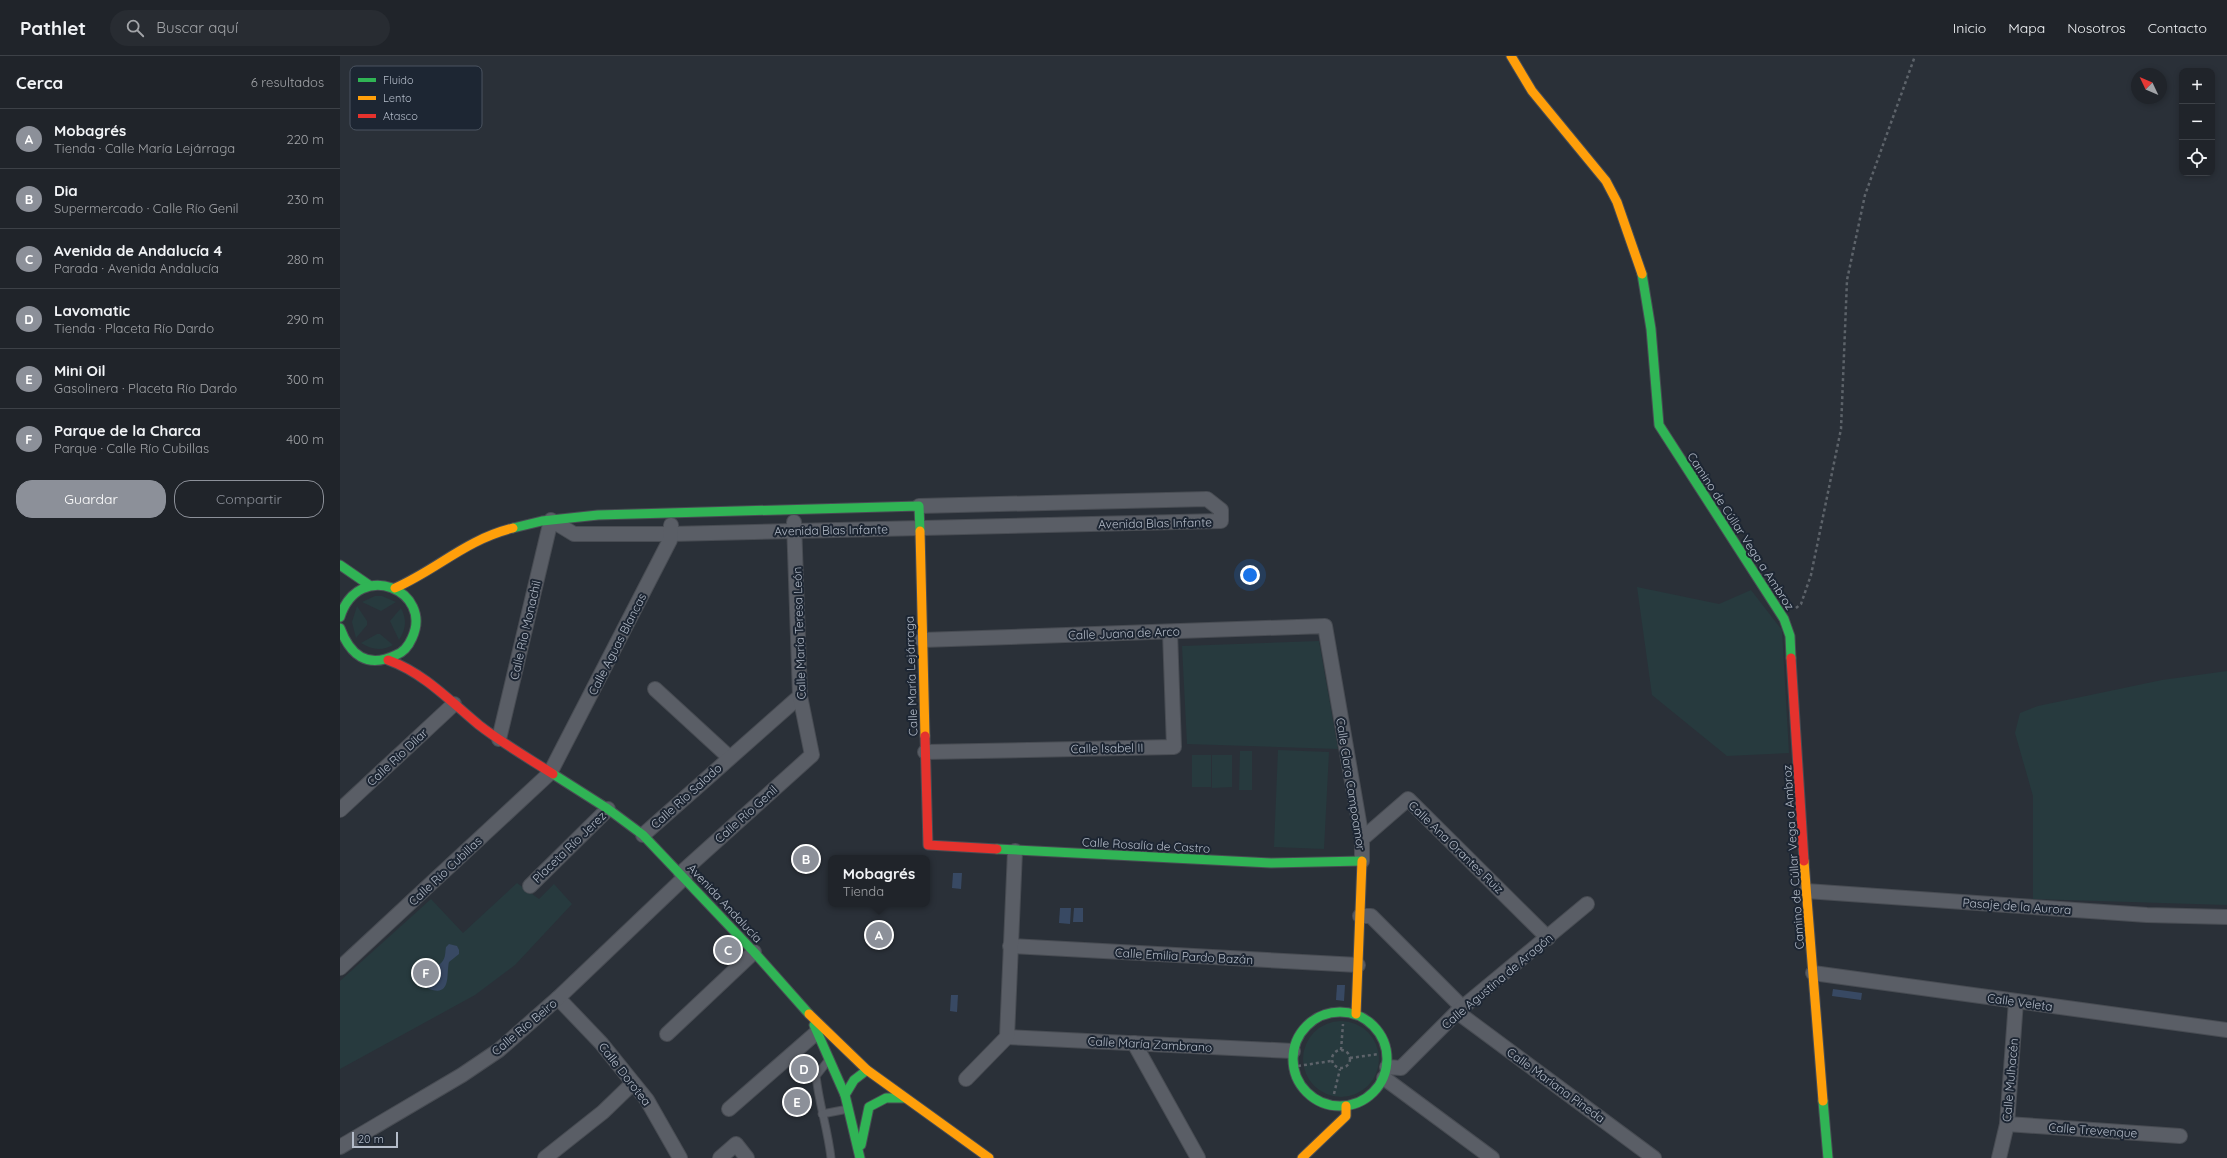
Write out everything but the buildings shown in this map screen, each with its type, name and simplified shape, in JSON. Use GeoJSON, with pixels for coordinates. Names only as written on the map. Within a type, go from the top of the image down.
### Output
{"type":"FeatureCollection","features":[{"type":"Feature","properties":{"kind":"street","name":"Camino de Cúllar Vega a Ambroz"},"geometry":{"type":"LineString","coordinates":[[1511,56],[1532,91],[1606,181],[1617,202],[1642,273],[1651,329],[1660,425],[1671,446],[1784,619],[1790,636],[1806,891],[1828,1158]]}},
{"type":"Feature","properties":{"kind":"street","name":"Avenida Blas Infante"},"geometry":{"type":"LineString","coordinates":[[395,588],[408,583],[432,568],[444,558],[499,531],[551,520],[581,516],[671,512],[1207,499],[1221,510],[1222,521],[671,534],[574,534],[551,520]]}},
{"type":"Feature","properties":{"kind":"street","name":"Calle María Lejárraga"},"geometry":{"type":"LineString","coordinates":[[919,506],[928,845]]}},
{"type":"Feature","properties":{"kind":"street","name":"Calle María Teresa León"},"geometry":{"type":"LineString","coordinates":[[794,509],[800,696],[812,755]]}},
{"type":"Feature","properties":{"kind":"street","name":"Calle Aguas Blancas"},"geometry":{"type":"LineString","coordinates":[[550,773],[670,540],[671,512]]}},
{"type":"Feature","properties":{"kind":"street","name":"Calle Río Monachil"},"geometry":{"type":"LineString","coordinates":[[499,739],[551,520]]}},
{"type":"Feature","properties":{"kind":"street"},"geometry":{"type":"LineString","coordinates":[[340,565],[368,586]]}},
{"type":"Feature","properties":{"kind":"street","name":"Avenida Blas Infante"},"geometry":{"type":"LineString","coordinates":[[424,583],[432,568]]}},
{"type":"Feature","properties":{"kind":"street"},"geometry":{"type":"LineString","coordinates":[[340,617],[343,606],[353,593],[368,586],[383,585],[395,588],[402,593],[412,605],[416,621],[413,638],[414,654]]}},
{"type":"Feature","properties":{"kind":"street"},"geometry":{"type":"LineString","coordinates":[[412,605],[418,592]]}},
{"type":"Feature","properties":{"kind":"street"},"geometry":{"type":"LineString","coordinates":[[340,593],[343,606]]}},
{"type":"Feature","properties":{"kind":"street","name":"Calle Juana de Arco"},"geometry":{"type":"LineString","coordinates":[[922,640],[1325,626]]}},
{"type":"Feature","properties":{"kind":"street","name":"Calle Clara Campoamor"},"geometry":{"type":"LineString","coordinates":[[1325,626],[1362,839],[1356,1014]]}},
{"type":"Feature","properties":{"kind":"street","name":"Calle Isabel II"},"geometry":{"type":"LineString","coordinates":[[925,752],[1174,747],[1170,632]]}},
{"type":"Feature","properties":{"kind":"street"},"geometry":{"type":"LineString","coordinates":[[340,633],[345,643],[354,653],[368,660],[388,660],[405,650],[413,638]]}},
{"type":"Feature","properties":{"kind":"street"},"geometry":{"type":"LineString","coordinates":[[344,656],[354,653]]}},
{"type":"Feature","properties":{"kind":"street","name":"Avenida Andalucía"},"geometry":{"type":"LineString","coordinates":[[388,660],[402,665],[429,682],[454,704],[499,739],[608,809],[643,835],[683,875],[813,1019],[867,1070],[876,1086],[904,1098],[988,1158]]}},
{"type":"Feature","properties":{"kind":"street","name":"Avenida Andalucía"},"geometry":{"type":"LineString","coordinates":[[422,668],[429,682]]}},
{"type":"Feature","properties":{"kind":"street","name":"Calle Río Salado"},"geometry":{"type":"LineString","coordinates":[[655,689],[729,757]]}},
{"type":"Feature","properties":{"kind":"street","name":"Calle Río Salado"},"geometry":{"type":"LineString","coordinates":[[643,835],[729,757],[800,696]]}},
{"type":"Feature","properties":{"kind":"street","name":"Calle Río Dílar"},"geometry":{"type":"LineString","coordinates":[[340,810],[454,704]]}},
{"type":"Feature","properties":{"kind":"street","name":"Calle Río Genil"},"geometry":{"type":"LineString","coordinates":[[683,875],[812,755]]}},
{"type":"Feature","properties":{"kind":"street","name":"Calle Río Cubillas"},"geometry":{"type":"LineString","coordinates":[[340,968],[550,773]]}},
{"type":"Feature","properties":{"kind":"street","name":"Calle Ana Orantes Ruiz"},"geometry":{"type":"LineString","coordinates":[[1362,839],[1408,799],[1548,938]]}},
{"type":"Feature","properties":{"kind":"street","name":"Placeta Río Jerez"},"geometry":{"type":"LineString","coordinates":[[530,886],[608,809]]}},
{"type":"Feature","properties":{"kind":"street","name":"Calle Rosalía de Castro"},"geometry":{"type":"LineString","coordinates":[[928,845],[1015,851],[1271,863],[1362,861]]}},
{"type":"Feature","properties":{"kind":"street"},"geometry":{"type":"LineString","coordinates":[[966,1079],[1006,1036],[1015,851]]}},
{"type":"Feature","properties":{"kind":"street","name":"Calle Río Beiro"},"geometry":{"type":"LineString","coordinates":[[340,1147],[481,1063],[499,1050],[558,998],[683,875]]}},
{"type":"Feature","properties":{"kind":"street","name":"Pasaje de la Aurora"},"geometry":{"type":"LineString","coordinates":[[1806,891],[2148,915],[2227,917]]}},
{"type":"Feature","properties":{"kind":"street","name":"Calle Agustina de Aragón"},"geometry":{"type":"LineString","coordinates":[[1386,1073],[1401,1068],[1460,1010],[1587,904]]}},
{"type":"Feature","properties":{"kind":"street","name":"Calle Mariana Pineda"},"geometry":{"type":"LineString","coordinates":[[1360,916],[1370,916],[1460,1010],[1654,1158]]}},
{"type":"Feature","properties":{"kind":"street","name":"Calle Emilia Pardo Bazán"},"geometry":{"type":"LineString","coordinates":[[1010,946],[1358,965]]}},
{"type":"Feature","properties":{"kind":"street"},"geometry":{"type":"LineString","coordinates":[[667,1034],[754,952]]}},
{"type":"Feature","properties":{"kind":"street","name":"Calle Veleta"},"geometry":{"type":"LineString","coordinates":[[1813,973],[2227,1030]]}},
{"type":"Feature","properties":{"kind":"street","name":"Calle Dorotea"},"geometry":{"type":"LineString","coordinates":[[558,998],[601,1043],[647,1100],[680,1158]]}},
{"type":"Feature","properties":{"kind":"street","name":"Calle Mulhacén"},"geometry":{"type":"LineString","coordinates":[[1999,1158],[2007,1124],[2016,1001]]}},
{"type":"Feature","properties":{"kind":"street"},"geometry":{"type":"LineString","coordinates":[[1344,1012],[1356,1014],[1376,1027],[1384,1039],[1387,1053],[1386,1073],[1374,1092],[1362,1102],[1346,1106],[1332,1106],[1319,1102],[1309,1095],[1300,1085],[1293,1066],[1293,1051],[1297,1039],[1305,1027],[1316,1018],[1329,1013],[1344,1012]]}},
{"type":"Feature","properties":{"kind":"street"},"geometry":{"type":"LineString","coordinates":[[813,1019],[816,1033],[830,1059],[845,1095],[860,1156]]}},
{"type":"Feature","properties":{"kind":"street"},"geometry":{"type":"LineString","coordinates":[[729,1109],[816,1033]]}},
{"type":"Feature","properties":{"kind":"street","name":"Calle María Zambrano"},"geometry":{"type":"LineString","coordinates":[[1006,1036],[1293,1051]]}},
{"type":"Feature","properties":{"kind":"street"},"geometry":{"type":"LineString","coordinates":[[1134,1043],[1198,1158]]}},
{"type":"Feature","properties":{"kind":"street"},"geometry":{"type":"LineString","coordinates":[[845,1095],[854,1080],[867,1070]]}},
{"type":"Feature","properties":{"kind":"street"},"geometry":{"type":"LineString","coordinates":[[1386,1073],[1492,1158]]}},
{"type":"Feature","properties":{"kind":"street"},"geometry":{"type":"LineString","coordinates":[[545,1158],[603,1112],[633,1083]]}},
{"type":"Feature","properties":{"kind":"street"},"geometry":{"type":"LineString","coordinates":[[860,1156],[869,1107],[876,1086]]}},
{"type":"Feature","properties":{"kind":"street"},"geometry":{"type":"LineString","coordinates":[[869,1107],[886,1098],[904,1098]]}},
{"type":"Feature","properties":{"kind":"street"},"geometry":{"type":"LineString","coordinates":[[1302,1158],[1346,1116],[1346,1106]]}},
{"type":"Feature","properties":{"kind":"street","name":"Calle Trevenque"},"geometry":{"type":"LineString","coordinates":[[2007,1124],[2180,1136]]}},
{"type":"Feature","properties":{"kind":"street"},"geometry":{"type":"LineString","coordinates":[[720,1158],[736,1144],[747,1158]]}},
{"type":"Feature","properties":{"kind":"lane"},"geometry":{"type":"LineString","coordinates":[[830,1059],[816,1076],[822,1114],[828,1129],[831,1158]]}},
{"type":"Feature","properties":{"kind":"lane"},"geometry":{"type":"LineString","coordinates":[[822,1114],[848,1109]]}},
{"type":"Feature","properties":{"kind":"path"},"geometry":{"type":"LineString","coordinates":[[1784,619],[1800,604],[1812,575],[1840,430],[1847,280],[1865,195],[1915,56]]}},
{"type":"Feature","properties":{"kind":"path"},"geometry":{"type":"LineString","coordinates":[[1341,1050],[1344,1012]]}},
{"type":"Feature","properties":{"kind":"path"},"geometry":{"type":"LineString","coordinates":[[1341,1050],[1346,1051],[1350,1058],[1348,1066],[1340,1069],[1334,1066],[1331,1060],[1335,1052],[1341,1050]]}},
{"type":"Feature","properties":{"kind":"path"},"geometry":{"type":"LineString","coordinates":[[1350,1058],[1387,1053]]}},
{"type":"Feature","properties":{"kind":"path"},"geometry":{"type":"LineString","coordinates":[[1293,1066],[1331,1060]]}},
{"type":"Feature","properties":{"kind":"path"},"geometry":{"type":"LineString","coordinates":[[1332,1106],[1340,1069]]}},
{"type":"Feature","properties":{"kind":"green space"},"geometry":{"type":"Polygon","coordinates":[[[1637,587],[1719,604],[1751,590],[1782,630],[1789,753],[1727,756],[1652,695],[1637,587]]]}},
{"type":"Feature","properties":{"kind":"green space"},"geometry":{"type":"Polygon","coordinates":[[[375,596],[382,596],[396,602],[381,611],[362,602],[375,596]]]}},
{"type":"Feature","properties":{"kind":"green space"},"geometry":{"type":"Polygon","coordinates":[[[357,606],[367,621],[367,625],[356,638],[352,622],[357,606]]]}},
{"type":"Feature","properties":{"kind":"green space"},"geometry":{"type":"Polygon","coordinates":[[[401,608],[405,624],[399,640],[390,621],[401,608]]]}},
{"type":"Feature","properties":{"kind":"green space"},"geometry":{"type":"Polygon","coordinates":[[[377,634],[380,634],[393,645],[377,649],[361,643],[377,634]]]}},
{"type":"Feature","properties":{"kind":"green space"},"geometry":{"type":"Polygon","coordinates":[[[1319,641],[1338,749],[1187,744],[1182,646],[1319,641]]]}},
{"type":"Feature","properties":{"kind":"green space"},"geometry":{"type":"Polygon","coordinates":[[[2227,671],[2227,905],[2033,899],[2033,796],[2015,733],[2020,713],[2038,706],[2162,680],[2227,671]]]}},
{"type":"Feature","properties":{"kind":"green space"},"geometry":{"type":"Polygon","coordinates":[[[1278,750],[1329,752],[1324,849],[1274,847],[1278,750]]]}},
{"type":"Feature","properties":{"kind":"green space"},"geometry":{"type":"Polygon","coordinates":[[[1240,751],[1252,751],[1252,790],[1239,790],[1240,751]]]}},
{"type":"Feature","properties":{"kind":"green space"},"geometry":{"type":"Polygon","coordinates":[[[1192,755],[1211,755],[1211,787],[1192,787],[1192,755]]]}},
{"type":"Feature","properties":{"kind":"green space"},"geometry":{"type":"Polygon","coordinates":[[[1212,755],[1232,755],[1232,787],[1212,788],[1212,755]]]}},
{"type":"Feature","properties":{"kind":"green space"},"geometry":{"type":"Polygon","coordinates":[[[517,883],[539,899],[554,884],[572,904],[515,965],[475,995],[340,1069],[340,981],[431,899],[463,933],[517,883]]]}},
{"type":"Feature","properties":{"kind":"green space"},"geometry":{"type":"Polygon","coordinates":[[[1341,1021],[1356,1024],[1368,1032],[1376,1044],[1379,1059],[1376,1074],[1368,1086],[1356,1094],[1341,1097],[1326,1094],[1314,1086],[1306,1074],[1303,1059],[1306,1044],[1314,1032],[1326,1024],[1341,1021]]]}},
{"type":"Feature","properties":{"kind":"water"},"geometry":{"type":"Polygon","coordinates":[[[953,873],[962,873],[961,889],[952,888],[953,873]]]}},
{"type":"Feature","properties":{"kind":"water"},"geometry":{"type":"Polygon","coordinates":[[[1060,908],[1071,908],[1070,924],[1059,923],[1060,908]]]}},
{"type":"Feature","properties":{"kind":"water"},"geometry":{"type":"Polygon","coordinates":[[[1074,908],[1083,908],[1083,922],[1073,922],[1074,908]]]}},
{"type":"Feature","properties":{"kind":"water"},"geometry":{"type":"Polygon","coordinates":[[[449,944],[457,946],[459,954],[449,962],[445,987],[436,991],[429,989],[423,978],[424,974],[442,962],[445,956],[446,947],[449,944]]]}},
{"type":"Feature","properties":{"kind":"water"},"geometry":{"type":"Polygon","coordinates":[[[1337,985],[1345,985],[1344,1001],[1336,1000],[1337,985]]]}},
{"type":"Feature","properties":{"kind":"water"},"geometry":{"type":"Polygon","coordinates":[[[1833,989],[1862,993],[1861,1000],[1832,996],[1833,989]]]}},
{"type":"Feature","properties":{"kind":"water"},"geometry":{"type":"Polygon","coordinates":[[[951,995],[958,995],[957,1012],[950,1011],[951,995]]]}},
{"type":"Feature","properties":{"kind":"traffic: fast"},"geometry":{"type":"LineString","coordinates":[[1642,274],[1651,329],[1659,425],[1784,619],[1790,636],[1791,658]]}},
{"type":"Feature","properties":{"kind":"traffic: fast"},"geometry":{"type":"LineString","coordinates":[[513,528],[542,521],[598,515],[919,506],[920,531]]}},
{"type":"Feature","properties":{"kind":"traffic: fast"},"geometry":{"type":"LineString","coordinates":[[340,565],[369,585]]}},
{"type":"Feature","properties":{"kind":"traffic: fast"},"geometry":{"type":"LineString","coordinates":[[340,617],[349,599],[362,589],[377,585],[391,588],[404,595],[413,607],[416,621],[412,638],[404,650],[399,654],[386,659],[376,660],[368,660],[354,652],[349,646],[340,628]]}},
{"type":"Feature","properties":{"kind":"traffic: fast"},"geometry":{"type":"LineString","coordinates":[[553,774],[608,809],[643,835],[754,952],[809,1014]]}},
{"type":"Feature","properties":{"kind":"traffic: fast"},"geometry":{"type":"LineString","coordinates":[[997,849],[1271,863],[1362,861]]}},
{"type":"Feature","properties":{"kind":"traffic: fast"},"geometry":{"type":"LineString","coordinates":[[1340,1012],[1358,1015],[1373,1026],[1384,1041],[1387,1059],[1384,1077],[1373,1092],[1358,1103],[1340,1106],[1322,1103],[1307,1092],[1296,1077],[1293,1059],[1296,1041],[1307,1026],[1322,1015],[1340,1012]]}},
{"type":"Feature","properties":{"kind":"traffic: fast"},"geometry":{"type":"LineString","coordinates":[[814,1025],[845,1095]]}},
{"type":"Feature","properties":{"kind":"traffic: fast"},"geometry":{"type":"LineString","coordinates":[[860,1158],[845,1095],[854,1080],[867,1070]]}},
{"type":"Feature","properties":{"kind":"traffic: fast"},"geometry":{"type":"LineString","coordinates":[[861,1145],[869,1107],[886,1098],[904,1098]]}},
{"type":"Feature","properties":{"kind":"traffic: fast"},"geometry":{"type":"LineString","coordinates":[[1823,1101],[1828,1158]]}},
{"type":"Feature","properties":{"kind":"traffic: slow"},"geometry":{"type":"LineString","coordinates":[[1511,56],[1532,91],[1606,181],[1617,202],[1642,274]]}},
{"type":"Feature","properties":{"kind":"traffic: slow"},"geometry":{"type":"LineString","coordinates":[[395,588],[466,547],[496,533],[513,528]]}},
{"type":"Feature","properties":{"kind":"traffic: slow"},"geometry":{"type":"LineString","coordinates":[[920,531],[925,736]]}},
{"type":"Feature","properties":{"kind":"traffic: slow"},"geometry":{"type":"LineString","coordinates":[[1356,1014],[1362,861]]}},
{"type":"Feature","properties":{"kind":"traffic: slow"},"geometry":{"type":"LineString","coordinates":[[1804,861],[1823,1101]]}},
{"type":"Feature","properties":{"kind":"traffic: slow"},"geometry":{"type":"LineString","coordinates":[[809,1014],[867,1070],[989,1158]]}},
{"type":"Feature","properties":{"kind":"traffic: slow"},"geometry":{"type":"LineString","coordinates":[[1302,1158],[1346,1116],[1346,1106]]}},
{"type":"Feature","properties":{"kind":"traffic: jam"},"geometry":{"type":"LineString","coordinates":[[1791,658],[1804,861]]}},
{"type":"Feature","properties":{"kind":"traffic: jam"},"geometry":{"type":"LineString","coordinates":[[388,660],[413,672],[425,680],[488,732],[553,774]]}},
{"type":"Feature","properties":{"kind":"traffic: jam"},"geometry":{"type":"LineString","coordinates":[[925,736],[928,845],[997,849]]}},
{"type":"Feature","properties":{"kind":"place","name":"Dia"},"geometry":{"type":"Point","coordinates":[806,859]}},
{"type":"Feature","properties":{"kind":"place","name":"Mobagrés"},"geometry":{"type":"Point","coordinates":[879,935]}},
{"type":"Feature","properties":{"kind":"place","name":"Avenida de Andalucía 4"},"geometry":{"type":"Point","coordinates":[728,950]}},
{"type":"Feature","properties":{"kind":"place","name":"Parque de la Charca"},"geometry":{"type":"Point","coordinates":[426,973]}},
{"type":"Feature","properties":{"kind":"place","name":"Lavomatic"},"geometry":{"type":"Point","coordinates":[804,1069]}},
{"type":"Feature","properties":{"kind":"place","name":"Mini Oil"},"geometry":{"type":"Point","coordinates":[797,1102]}}]}
